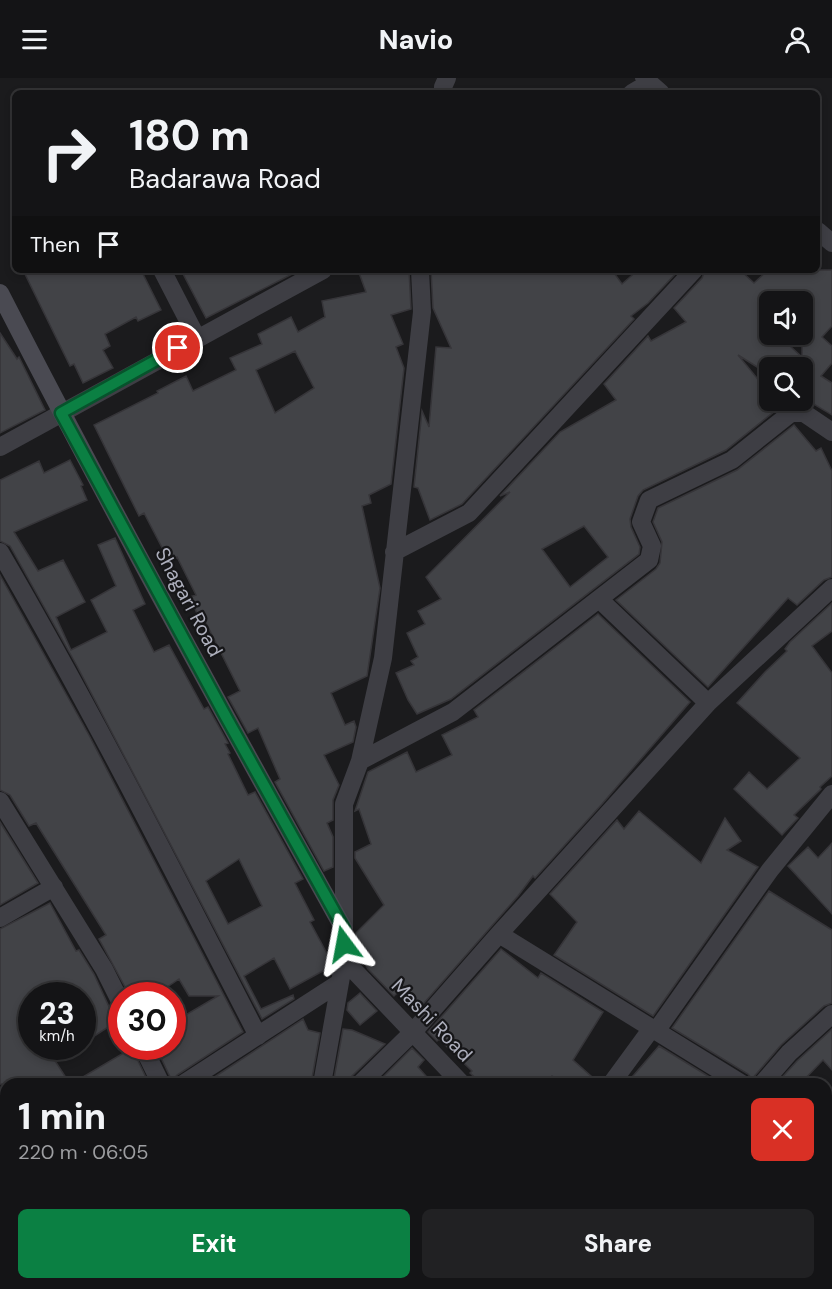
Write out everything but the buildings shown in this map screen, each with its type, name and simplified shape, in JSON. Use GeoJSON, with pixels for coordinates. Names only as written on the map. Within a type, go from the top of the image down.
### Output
{"type":"FeatureCollection","features":[{"type":"Feature","properties":{"kind":"street"},"geometry":{"type":"LineString","coordinates":[[820,233],[832,243]]}},
{"type":"Feature","properties":{"kind":"street"},"geometry":{"type":"LineString","coordinates":[[164,273],[197,338]]}},
{"type":"Feature","properties":{"kind":"street"},"geometry":{"type":"LineString","coordinates":[[0,447],[317,273]]}},
{"type":"Feature","properties":{"kind":"street"},"geometry":{"type":"LineString","coordinates":[[323,1078],[344,960],[344,804],[360,760],[383,658],[422,312],[420,273]]}},
{"type":"Feature","properties":{"kind":"street"},"geometry":{"type":"LineString","coordinates":[[394,552],[469,513],[691,273]]}},
{"type":"Feature","properties":{"kind":"street","name":"Shagari Road"},"geometry":{"type":"LineString","coordinates":[[0,293],[61,413],[344,929]]}},
{"type":"Feature","properties":{"kind":"street"},"geometry":{"type":"LineString","coordinates":[[360,760],[453,712],[649,560],[652,546],[641,522],[650,500],[732,460],[791,413],[804,413],[832,432]]}},
{"type":"Feature","properties":{"kind":"street"},"geometry":{"type":"LineString","coordinates":[[0,552],[107,744],[258,1036]]}},
{"type":"Feature","properties":{"kind":"street"},"geometry":{"type":"LineString","coordinates":[[366,1078],[413,1032],[708,703],[832,588]]}},
{"type":"Feature","properties":{"kind":"street"},"geometry":{"type":"LineString","coordinates":[[599,598],[708,703]]}},
{"type":"Feature","properties":{"kind":"street"},"geometry":{"type":"LineString","coordinates":[[616,1078],[654,1030],[770,870],[832,794]]}},
{"type":"Feature","properties":{"kind":"street"},"geometry":{"type":"LineString","coordinates":[[0,801],[110,982]]}},
{"type":"Feature","properties":{"kind":"street"},"geometry":{"type":"LineString","coordinates":[[0,918],[54,887]]}},
{"type":"Feature","properties":{"kind":"street"},"geometry":{"type":"LineString","coordinates":[[499,934],[732,1078]]}},
{"type":"Feature","properties":{"kind":"street","name":"Mashi Road"},"geometry":{"type":"LineString","coordinates":[[344,960],[456,1078]]}},
{"type":"Feature","properties":{"kind":"street"},"geometry":{"type":"LineString","coordinates":[[192,1078],[339,983]]}},
{"type":"Feature","properties":{"kind":"street"},"geometry":{"type":"LineString","coordinates":[[767,1078],[789,1053],[832,1014]]}},
{"type":"Feature","properties":{"kind":"street"},"geometry":{"type":"LineString","coordinates":[[150,1060],[159,1078]]}},
{"type":"Feature","properties":{"kind":"route"},"geometry":{"type":"LineString","coordinates":[[178,348],[61,413],[344,929],[344,944]]}}]}
